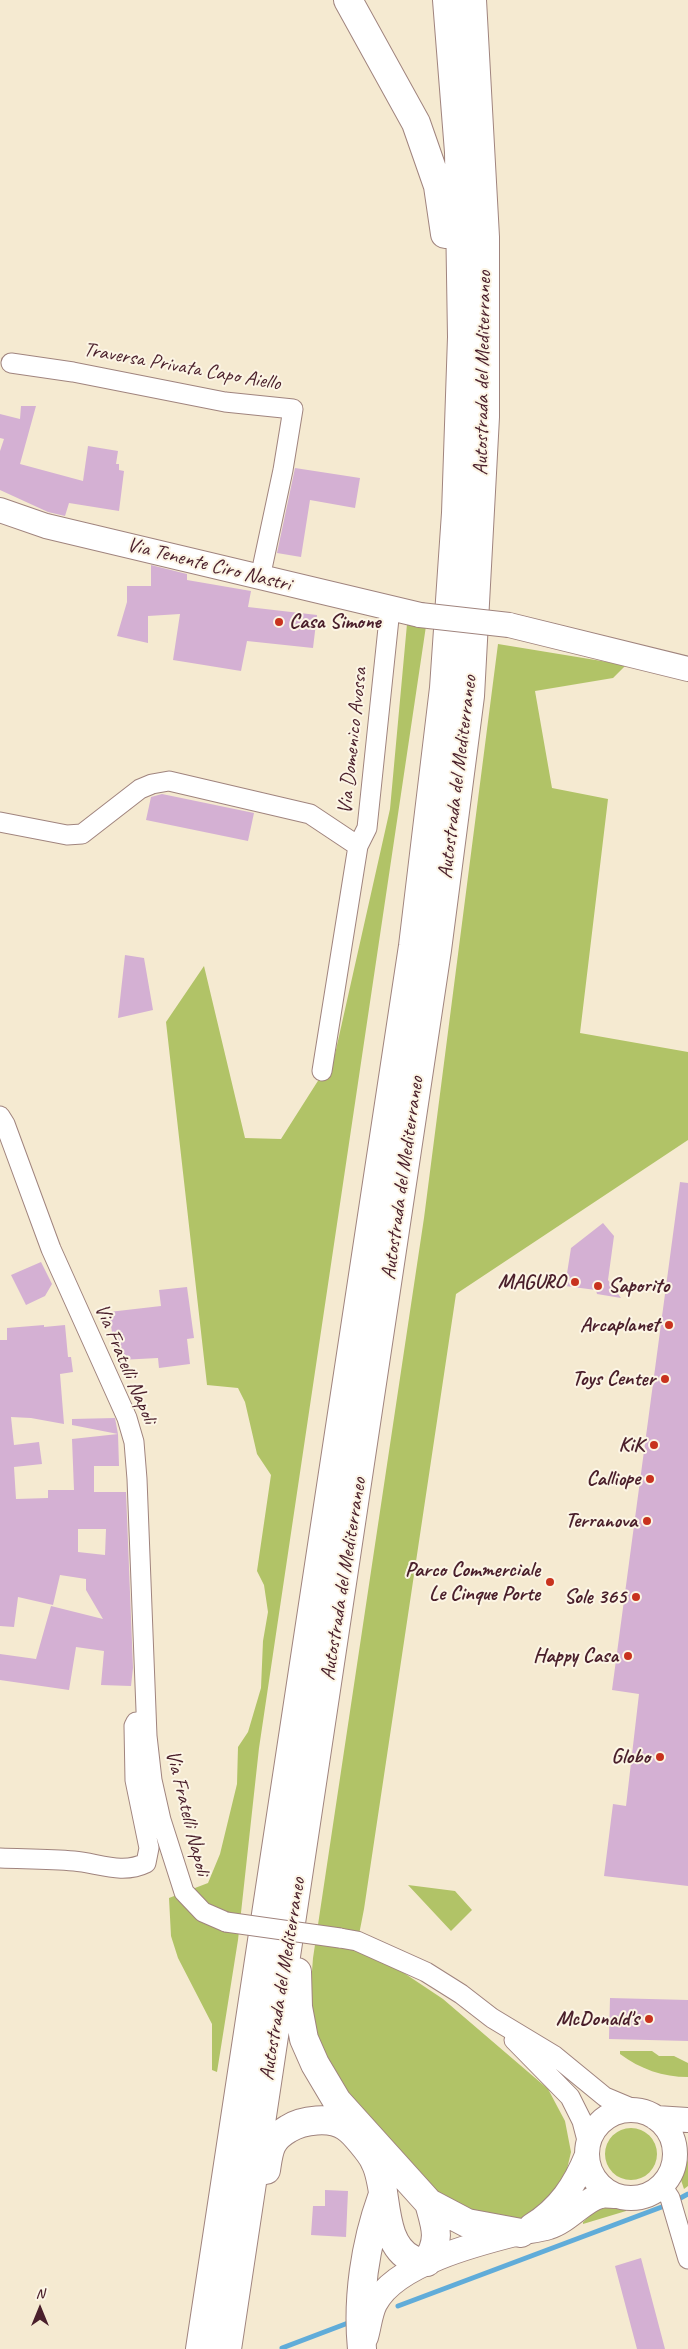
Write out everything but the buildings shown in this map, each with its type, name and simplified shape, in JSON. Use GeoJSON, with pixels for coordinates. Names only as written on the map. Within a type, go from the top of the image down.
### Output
{"type":"FeatureCollection","features":[{"type":"Feature","properties":{"kind":"highway"},"geometry":{"type":"LineString","coordinates":[[348,0],[416,123],[438,186],[444,217],[447,275],[447,336],[443,510],[437,636],[444,688]]}},
{"type":"Feature","properties":{"kind":"highway"},"geometry":{"type":"LineString","coordinates":[[437,0],[451,48]]}},
{"type":"Feature","properties":{"kind":"highway"},"geometry":{"type":"LineString","coordinates":[[447,0],[451,48]]}},
{"type":"Feature","properties":{"kind":"highway","name":"Autostrada del Mediterraneo"},"geometry":{"type":"LineString","coordinates":[[227,2349],[437,950],[470,696],[485,417],[485,237],[472,0]]}},
{"type":"Feature","properties":{"kind":"highway"},"geometry":{"type":"LineString","coordinates":[[485,237],[493,151],[491,0]]}},
{"type":"Feature","properties":{"kind":"highway","name":"Autostrada del Mediterraneo"},"geometry":{"type":"LineString","coordinates":[[200,2349],[413,946],[444,688],[456,513],[462,337],[459,152],[451,48]]}},
{"type":"Feature","properties":{"kind":"highway"},"geometry":{"type":"LineString","coordinates":[[352,1525],[350,1606],[297,1956],[298,2007],[304,2039],[315,2064],[337,2101],[429,2203],[467,2223],[521,2232]]}},
{"type":"Feature","properties":{"kind":"highway"},"geometry":{"type":"LineString","coordinates":[[238,2349],[270,2145],[295,2124],[326,2121],[346,2126],[376,2162],[386,2214],[399,2247],[412,2259],[427,2262],[437,2238],[429,2203]]}},
{"type":"Feature","properties":{"kind":"highway"},"geometry":{"type":"LineString","coordinates":[[363,2349],[359,2317],[362,2284],[371,2238],[383,2193]]}},
{"type":"Feature","properties":{"kind":"highway"},"geometry":{"type":"LineString","coordinates":[[186,2349],[207,2231],[221,2209]]}},
{"type":"Feature","properties":{"kind":"street","name":"Traversa Privata Capo Aiello"},"geometry":{"type":"LineString","coordinates":[[11,362],[73,372],[225,402],[293,409],[283,470],[260,578]]}},
{"type":"Feature","properties":{"kind":"street","name":"Via Tenente Ciro Nastri"},"geometry":{"type":"LineString","coordinates":[[0,510],[46,526],[390,609],[420,615],[509,625],[688,669]]}},
{"type":"Feature","properties":{"kind":"street","name":"Via Domenico Avossa"},"geometry":{"type":"LineString","coordinates":[[0,822],[67,835],[82,834],[140,789],[152,784],[169,781],[310,814],[358,846],[367,828],[390,609]]}},
{"type":"Feature","properties":{"kind":"street"},"geometry":{"type":"LineString","coordinates":[[322,1071],[358,846]]}},
{"type":"Feature","properties":{"kind":"street","name":"Via Fratelli Napoli"},"geometry":{"type":"LineString","coordinates":[[0,1116],[5,1124],[51,1249],[127,1418],[134,1442],[147,1736],[152,1780],[161,1820],[184,1892],[203,1912],[226,1922],[358,1941],[426,1972],[461,1994],[492,2018],[555,2056],[605,2097],[646,2114]]}},
{"type":"Feature","properties":{"kind":"street","name":"Via Fratelli Napoli"},"geometry":{"type":"LineString","coordinates":[[0,1858],[75,1861],[119,1869],[137,1867],[146,1862],[148,1848],[135,1780],[134,1726],[145,1703]]}},
{"type":"Feature","properties":{"kind":"street","name":"Via Fratelli Napoli"},"geometry":{"type":"LineString","coordinates":[[492,2018],[570,2097],[582,2121],[587,2150]]}},
{"type":"Feature","properties":{"kind":"street"},"geometry":{"type":"LineString","coordinates":[[521,2232],[555,2208],[569,2192],[579,2174],[594,2130],[606,2118],[615,2113],[646,2114],[688,2120]]}},
{"type":"Feature","properties":{"kind":"street"},"geometry":{"type":"LineString","coordinates":[[646,2114],[682,2147],[672,2171],[669,2199],[688,2260]]}},
{"type":"Feature","properties":{"kind":"street"},"geometry":{"type":"LineString","coordinates":[[587,2150],[592,2175],[598,2184],[616,2196]]}},
{"type":"Feature","properties":{"kind":"street"},"geometry":{"type":"LineString","coordinates":[[363,2349],[375,2304],[389,2287],[427,2262],[521,2232],[548,2228],[565,2221],[590,2200],[600,2196],[636,2198],[654,2192],[669,2199]]}},
{"type":"Feature","properties":{"kind":"green space"},"geometry":{"type":"Polygon","coordinates":[[[407,624],[426,626],[259,1748],[238,1940],[217,2072],[212,2070],[212,2024],[178,1958],[171,1936],[169,1898],[208,1883],[220,1854],[237,1784],[238,1747],[248,1732],[261,1688],[263,1641],[268,1612],[264,1585],[257,1571],[271,1475],[257,1454],[245,1402],[238,1388],[207,1385],[166,1022],[204,966],[245,1138],[281,1139],[335,1054],[390,809],[407,624]]]}},
{"type":"Feature","properties":{"kind":"green space"},"geometry":{"type":"Polygon","coordinates":[[[498,644],[626,665],[613,678],[535,691],[552,788],[608,799],[580,1033],[688,1052],[688,1140],[456,1294],[364,1909],[356,1950],[398,1969],[443,1999],[548,2089],[565,2121],[571,2152],[565,2178],[544,2204],[530,2217],[508,2221],[444,2203],[342,2091],[308,2025],[313,1958],[424,1218],[498,644]]]}},
{"type":"Feature","properties":{"kind":"green space"},"geometry":{"type":"Polygon","coordinates":[[[408,1885],[455,1891],[472,1910],[451,1931],[408,1885]]]}},
{"type":"Feature","properties":{"kind":"green space"},"geometry":{"type":"Polygon","coordinates":[[[620,2051],[652,2051],[659,2056],[674,2056],[688,2063],[688,2077],[670,2076],[644,2068],[620,2054],[620,2051]]]}},
{"type":"Feature","properties":{"kind":"green space"},"geometry":{"type":"Polygon","coordinates":[[[631,2128],[641,2130],[649,2136],[655,2144],[657,2154],[655,2164],[649,2172],[641,2178],[631,2180],[621,2178],[613,2172],[607,2164],[605,2154],[607,2144],[613,2136],[621,2130],[631,2128]]]}},
{"type":"Feature","properties":{"kind":"green space"},"geometry":{"type":"Polygon","coordinates":[[[688,2159],[688,2186],[684,2189],[681,2180],[688,2159]]]}},
{"type":"Feature","properties":{"kind":"green space"},"geometry":{"type":"Polygon","coordinates":[[[613,2206],[626,2209],[626,2211],[583,2224],[600,2207],[613,2206]]]}},
{"type":"Feature","properties":{"kind":"waterway"},"geometry":{"type":"LineString","coordinates":[[675,2201],[688,2194]]}},
{"type":"Feature","properties":{"kind":"waterway"},"geometry":{"type":"LineString","coordinates":[[398,2306],[667,2205]]}},
{"type":"Feature","properties":{"kind":"waterway"},"geometry":{"type":"LineString","coordinates":[[282,2348],[348,2323]]}},
{"type":"Feature","properties":{"kind":"place","name":"Casa Simone"},"geometry":{"type":"Point","coordinates":[279,622]}},
{"type":"Feature","properties":{"kind":"place","name":"MAGURO"},"geometry":{"type":"Point","coordinates":[575,1282]}},
{"type":"Feature","properties":{"kind":"place","name":"Saporito"},"geometry":{"type":"Point","coordinates":[598,1286]}},
{"type":"Feature","properties":{"kind":"place","name":"Arcaplanet"},"geometry":{"type":"Point","coordinates":[669,1325]}},
{"type":"Feature","properties":{"kind":"place","name":"Toys Center"},"geometry":{"type":"Point","coordinates":[665,1379]}},
{"type":"Feature","properties":{"kind":"place","name":"KiK"},"geometry":{"type":"Point","coordinates":[654,1445]}},
{"type":"Feature","properties":{"kind":"place","name":"Calliope"},"geometry":{"type":"Point","coordinates":[650,1479]}},
{"type":"Feature","properties":{"kind":"place","name":"Terranova"},"geometry":{"type":"Point","coordinates":[647,1521]}},
{"type":"Feature","properties":{"kind":"place","name":"Parco Commerciale Le Cinque Porte"},"geometry":{"type":"Point","coordinates":[550,1582]}},
{"type":"Feature","properties":{"kind":"place","name":"Sole 365"},"geometry":{"type":"Point","coordinates":[636,1597]}},
{"type":"Feature","properties":{"kind":"place","name":"Happy Casa"},"geometry":{"type":"Point","coordinates":[628,1656]}},
{"type":"Feature","properties":{"kind":"place","name":"Globo"},"geometry":{"type":"Point","coordinates":[660,1757]}},
{"type":"Feature","properties":{"kind":"place","name":"McDonald's"},"geometry":{"type":"Point","coordinates":[649,2019]}}]}
